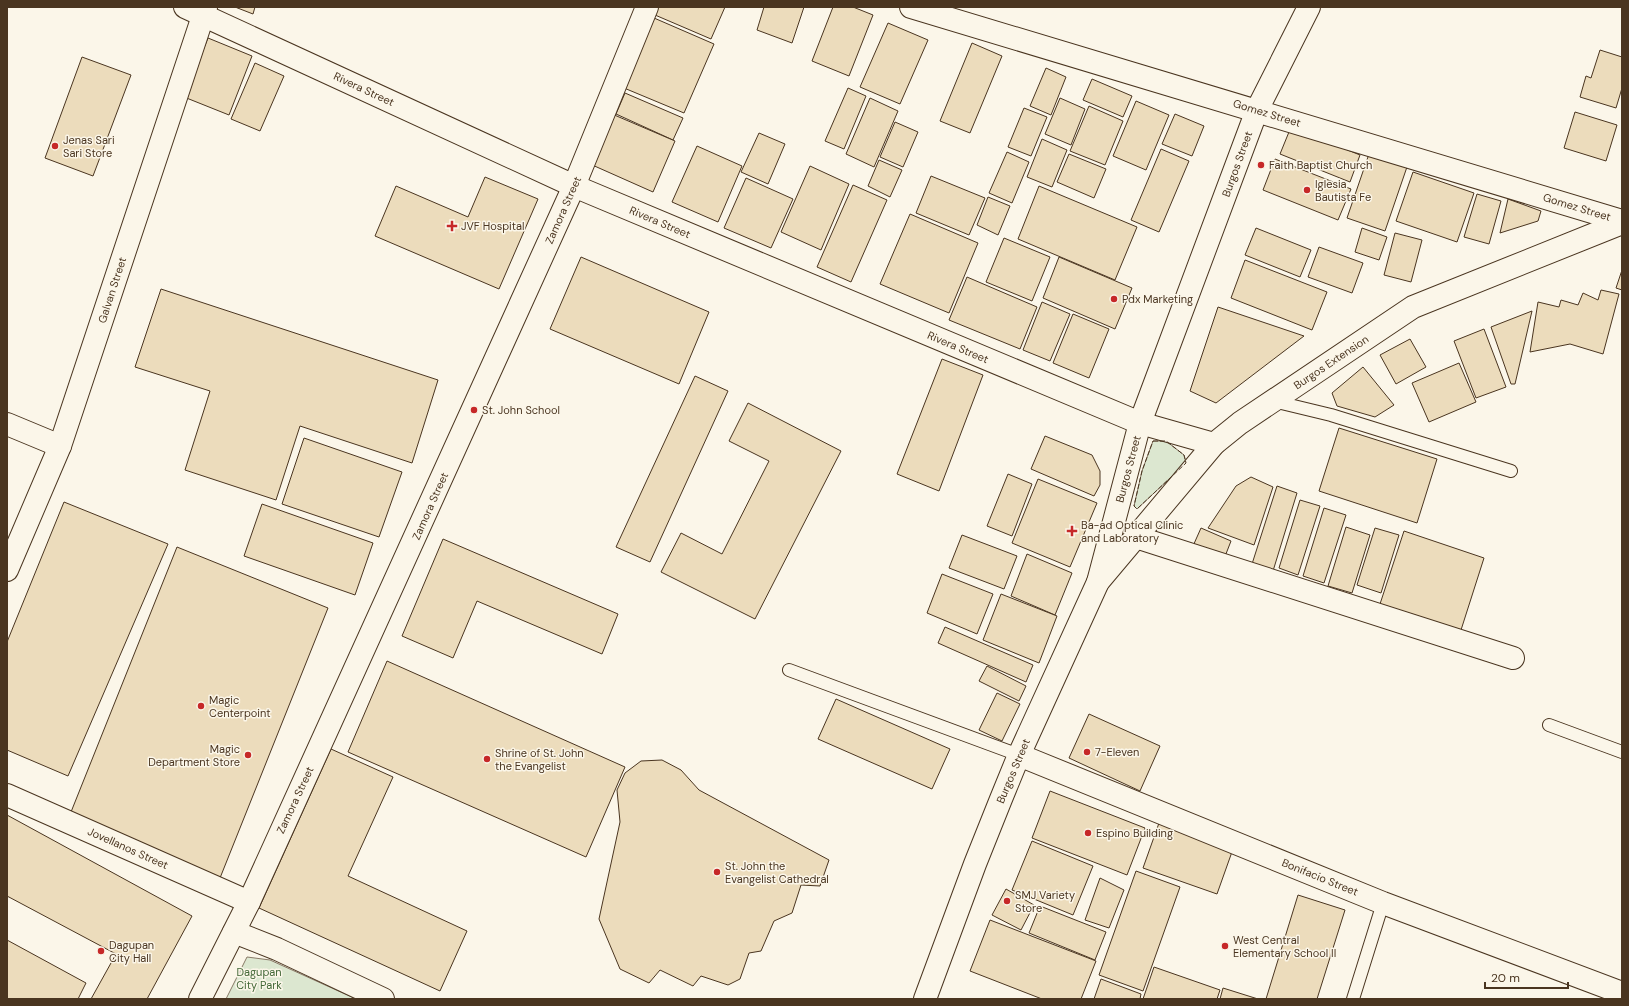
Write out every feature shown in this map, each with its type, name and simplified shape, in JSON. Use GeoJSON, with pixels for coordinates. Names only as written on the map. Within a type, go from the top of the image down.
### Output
{"type":"FeatureCollection","features":[{"type":"Feature","properties":{"kind":"street","name":"Zamora Street"},"geometry":{"type":"LineString","coordinates":[[200,999],[249,902],[574,186],[647,7]]}},
{"type":"Feature","properties":{"kind":"street","name":"Gomez Street"},"geometry":{"type":"LineString","coordinates":[[911,7],[1257,110],[1622,222]]}},
{"type":"Feature","properties":{"kind":"street","name":"Burgos Street"},"geometry":{"type":"LineString","coordinates":[[925,999],[975,864],[1019,755],[1098,582],[1140,423],[1257,110],[1309,7]]}},
{"type":"Feature","properties":{"kind":"street","name":"Rivera Street"},"geometry":{"type":"LineString","coordinates":[[198,10],[574,186],[1140,423],[1214,444]]}},
{"type":"Feature","properties":{"kind":"street","name":"Galvan Street"},"geometry":{"type":"LineString","coordinates":[[7,570],[60,446],[198,10]]}},
{"type":"Feature","properties":{"kind":"street","name":"Burgos Extension"},"geometry":{"type":"LineString","coordinates":[[1098,582],[1214,444],[1240,423],[1413,307],[1622,222]]}},
{"type":"Feature","properties":{"kind":"street"},"geometry":{"type":"LineString","coordinates":[[7,424],[60,446]]}},
{"type":"Feature","properties":{"kind":"street"},"geometry":{"type":"LineString","coordinates":[[1136,537],[1513,658]]}},
{"type":"Feature","properties":{"kind":"street","name":"Bonifacio Street"},"geometry":{"type":"LineString","coordinates":[[1019,755],[1383,903],[1622,993]]}},
{"type":"Feature","properties":{"kind":"street","name":"Jovellanos Street"},"geometry":{"type":"LineString","coordinates":[[7,795],[249,902]]}},
{"type":"Feature","properties":{"kind":"street"},"geometry":{"type":"LineString","coordinates":[[234,932],[383,999]]}},
{"type":"Feature","properties":{"kind":"lane"},"geometry":{"type":"LineString","coordinates":[[1273,401],[1331,415],[1511,471]]}},
{"type":"Feature","properties":{"kind":"lane"},"geometry":{"type":"LineString","coordinates":[[789,670],[1019,755]]}},
{"type":"Feature","properties":{"kind":"lane"},"geometry":{"type":"LineString","coordinates":[[1549,725],[1622,752]]}},
{"type":"Feature","properties":{"kind":"lane"},"geometry":{"type":"LineString","coordinates":[[1353,999],[1383,903]]}},
{"type":"Feature","properties":{"kind":"green space"},"geometry":{"type":"Polygon","coordinates":[[[1153,441],[1166,441],[1184,455],[1186,463],[1137,509],[1134,506],[1142,471],[1153,441]]]}},
{"type":"Feature","properties":{"kind":"green space","name":"Dagupan City Park"},"geometry":{"type":"Polygon","coordinates":[[[247,957],[270,960],[356,999],[226,999],[247,957]]]}},
{"type":"Feature","properties":{"kind":"building"},"geometry":{"type":"Polygon","coordinates":[[[235,7],[255,7],[253,14],[235,7]]]}},
{"type":"Feature","properties":{"kind":"building"},"geometry":{"type":"Polygon","coordinates":[[[658,7],[725,7],[711,39],[655,15],[658,7]]]}},
{"type":"Feature","properties":{"kind":"building"},"geometry":{"type":"Polygon","coordinates":[[[764,7],[804,7],[792,43],[757,30],[764,7]]]}},
{"type":"Feature","properties":{"kind":"building"},"geometry":{"type":"Polygon","coordinates":[[[833,7],[853,7],[873,15],[849,76],[812,61],[833,7]]]}},
{"type":"Feature","properties":{"kind":"building"},"geometry":{"type":"Polygon","coordinates":[[[654,18],[714,44],[684,113],[624,88],[654,18]]]}},
{"type":"Feature","properties":{"kind":"building"},"geometry":{"type":"Polygon","coordinates":[[[888,23],[928,40],[900,104],[860,87],[888,23]]]}},
{"type":"Feature","properties":{"kind":"building"},"geometry":{"type":"Polygon","coordinates":[[[208,38],[252,56],[229,115],[184,97],[208,38]]]}},
{"type":"Feature","properties":{"kind":"building"},"geometry":{"type":"Polygon","coordinates":[[[972,43],[1002,56],[970,133],[940,121],[972,43]]]}},
{"type":"Feature","properties":{"kind":"building"},"geometry":{"type":"Polygon","coordinates":[[[1600,50],[1622,57],[1622,88],[1616,108],[1580,97],[1586,76],[1591,78],[1600,50]]]}},
{"type":"Feature","properties":{"kind":"building"},"geometry":{"type":"Polygon","coordinates":[[[82,57],[131,75],[93,176],[45,158],[82,57]]]}},
{"type":"Feature","properties":{"kind":"building"},"geometry":{"type":"Polygon","coordinates":[[[255,63],[284,76],[260,131],[231,119],[255,63]]]}},
{"type":"Feature","properties":{"kind":"building"},"geometry":{"type":"Polygon","coordinates":[[[1046,68],[1066,77],[1051,115],[1030,106],[1046,68]]]}},
{"type":"Feature","properties":{"kind":"building"},"geometry":{"type":"Polygon","coordinates":[[[1092,79],[1132,96],[1123,117],[1083,100],[1092,79]]]}},
{"type":"Feature","properties":{"kind":"building"},"geometry":{"type":"Polygon","coordinates":[[[848,88],[866,96],[844,149],[825,141],[848,88]]]}},
{"type":"Feature","properties":{"kind":"building"},"geometry":{"type":"Polygon","coordinates":[[[625,93],[683,118],[673,140],[616,114],[625,93]]]}},
{"type":"Feature","properties":{"kind":"building"},"geometry":{"type":"Polygon","coordinates":[[[870,98],[898,111],[874,167],[846,154],[870,98]]]}},
{"type":"Feature","properties":{"kind":"building"},"geometry":{"type":"Polygon","coordinates":[[[1060,98],[1085,109],[1071,145],[1045,134],[1060,98]]]}},
{"type":"Feature","properties":{"kind":"building"},"geometry":{"type":"Polygon","coordinates":[[[1136,101],[1169,115],[1146,170],[1113,156],[1136,101]]]}},
{"type":"Feature","properties":{"kind":"building"},"geometry":{"type":"Polygon","coordinates":[[[1089,106],[1123,121],[1105,165],[1070,151],[1089,106]]]}},
{"type":"Feature","properties":{"kind":"building"},"geometry":{"type":"Polygon","coordinates":[[[1024,108],[1047,117],[1031,156],[1008,147],[1024,108]]]}},
{"type":"Feature","properties":{"kind":"building"},"geometry":{"type":"Polygon","coordinates":[[[1575,112],[1617,125],[1606,161],[1564,148],[1575,112]]]}},
{"type":"Feature","properties":{"kind":"building"},"geometry":{"type":"Polygon","coordinates":[[[612,114],[675,141],[653,192],[590,164],[612,114]]]}},
{"type":"Feature","properties":{"kind":"building"},"geometry":{"type":"Polygon","coordinates":[[[1175,114],[1204,126],[1192,156],[1162,144],[1175,114]]]}},
{"type":"Feature","properties":{"kind":"building"},"geometry":{"type":"Polygon","coordinates":[[[895,122],[918,132],[903,167],[880,157],[895,122]]]}},
{"type":"Feature","properties":{"kind":"building"},"geometry":{"type":"Polygon","coordinates":[[[1291,127],[1360,155],[1350,182],[1280,154],[1291,127]]]}},
{"type":"Feature","properties":{"kind":"building"},"geometry":{"type":"Polygon","coordinates":[[[759,133],[785,144],[768,184],[741,172],[759,133]]]}},
{"type":"Feature","properties":{"kind":"building"},"geometry":{"type":"Polygon","coordinates":[[[1042,139],[1067,150],[1052,187],[1027,177],[1042,139]]]}},
{"type":"Feature","properties":{"kind":"building"},"geometry":{"type":"Polygon","coordinates":[[[697,146],[742,166],[718,222],[672,202],[697,146]]]}},
{"type":"Feature","properties":{"kind":"building"},"geometry":{"type":"Polygon","coordinates":[[[1161,149],[1189,161],[1159,232],[1131,220],[1161,149]]]}},
{"type":"Feature","properties":{"kind":"building"},"geometry":{"type":"Polygon","coordinates":[[[1370,151],[1408,164],[1385,231],[1347,218],[1370,151]]]}},
{"type":"Feature","properties":{"kind":"building"},"geometry":{"type":"Polygon","coordinates":[[[1007,152],[1029,162],[1012,203],[989,193],[1007,152]]]}},
{"type":"Feature","properties":{"kind":"building"},"geometry":{"type":"Polygon","coordinates":[[[1069,154],[1106,169],[1094,198],[1057,182],[1069,154]]]}},
{"type":"Feature","properties":{"kind":"building","name":"Iglesia Bautista Fe"},"geometry":{"type":"Polygon","coordinates":[[[1275,159],[1351,189],[1338,220],[1263,190],[1275,159]]]}},
{"type":"Feature","properties":{"kind":"building"},"geometry":{"type":"Polygon","coordinates":[[[879,160],[902,170],[890,197],[868,186],[879,160]]]}},
{"type":"Feature","properties":{"kind":"building"},"geometry":{"type":"Polygon","coordinates":[[[810,166],[849,184],[821,250],[781,232],[810,166]]]}},
{"type":"Feature","properties":{"kind":"building"},"geometry":{"type":"Polygon","coordinates":[[[1413,172],[1474,193],[1457,242],[1396,221],[1413,172]]]}},
{"type":"Feature","properties":{"kind":"building"},"geometry":{"type":"Polygon","coordinates":[[[931,176],[985,198],[969,235],[916,213],[931,176]]]}},
{"type":"Feature","properties":{"kind":"building","name":"JVF Hospital"},"geometry":{"type":"Polygon","coordinates":[[[485,177],[538,199],[499,289],[375,236],[396,186],[468,217],[485,177]]]}},
{"type":"Feature","properties":{"kind":"building"},"geometry":{"type":"Polygon","coordinates":[[[746,178],[793,199],[771,248],[724,228],[746,178]]]}},
{"type":"Feature","properties":{"kind":"building"},"geometry":{"type":"Polygon","coordinates":[[[853,185],[887,200],[851,282],[817,267],[853,185]]]}},
{"type":"Feature","properties":{"kind":"building"},"geometry":{"type":"Polygon","coordinates":[[[1039,186],[1137,227],[1115,280],[1018,239],[1039,186]]]}},
{"type":"Feature","properties":{"kind":"building"},"geometry":{"type":"Polygon","coordinates":[[[1477,194],[1501,201],[1489,244],[1464,237],[1477,194]]]}},
{"type":"Feature","properties":{"kind":"building"},"geometry":{"type":"Polygon","coordinates":[[[988,197],[1010,206],[998,235],[977,225],[988,197]]]}},
{"type":"Feature","properties":{"kind":"building"},"geometry":{"type":"Polygon","coordinates":[[[1508,199],[1541,211],[1538,221],[1500,233],[1508,199]]]}},
{"type":"Feature","properties":{"kind":"building"},"geometry":{"type":"Polygon","coordinates":[[[910,214],[978,243],[949,313],[880,284],[910,214]]]}},
{"type":"Feature","properties":{"kind":"building"},"geometry":{"type":"Polygon","coordinates":[[[1256,228],[1311,250],[1300,277],[1245,255],[1256,228]]]}},
{"type":"Feature","properties":{"kind":"building"},"geometry":{"type":"Polygon","coordinates":[[[1362,228],[1387,237],[1379,260],[1355,252],[1362,228]]]}},
{"type":"Feature","properties":{"kind":"building"},"geometry":{"type":"Polygon","coordinates":[[[1395,233],[1422,240],[1411,282],[1384,275],[1395,233]]]}},
{"type":"Feature","properties":{"kind":"building"},"geometry":{"type":"Polygon","coordinates":[[[1004,238],[1050,257],[1032,301],[986,282],[1004,238]]]}},
{"type":"Feature","properties":{"kind":"building"},"geometry":{"type":"Polygon","coordinates":[[[1319,247],[1363,263],[1352,293],[1308,277],[1319,247]]]}},
{"type":"Feature","properties":{"kind":"building"},"geometry":{"type":"Polygon","coordinates":[[[581,257],[709,312],[679,384],[550,329],[581,257]]]}},
{"type":"Feature","properties":{"kind":"building"},"geometry":{"type":"Polygon","coordinates":[[[1059,257],[1132,288],[1115,329],[1043,298],[1059,257]]]}},
{"type":"Feature","properties":{"kind":"building"},"geometry":{"type":"Polygon","coordinates":[[[1245,260],[1327,292],[1312,330],[1231,298],[1245,260]]]}},
{"type":"Feature","properties":{"kind":"building"},"geometry":{"type":"Polygon","coordinates":[[[1622,270],[1622,290],[1616,288],[1622,270]]]}},
{"type":"Feature","properties":{"kind":"building"},"geometry":{"type":"Polygon","coordinates":[[[967,277],[1037,307],[1020,349],[949,320],[967,277]]]}},
{"type":"Feature","properties":{"kind":"building"},"geometry":{"type":"Polygon","coordinates":[[[161,289],[438,380],[412,463],[300,426],[276,500],[185,470],[210,391],[135,367],[161,289]]]}},
{"type":"Feature","properties":{"kind":"building"},"geometry":{"type":"Polygon","coordinates":[[[1601,290],[1619,294],[1603,354],[1570,344],[1530,352],[1538,302],[1559,307],[1561,300],[1578,305],[1583,293],[1598,300],[1601,290]]]}},
{"type":"Feature","properties":{"kind":"building"},"geometry":{"type":"Polygon","coordinates":[[[1042,302],[1070,314],[1050,361],[1023,350],[1042,302]]]}},
{"type":"Feature","properties":{"kind":"building"},"geometry":{"type":"Polygon","coordinates":[[[1218,307],[1304,336],[1216,403],[1190,391],[1218,307]]]}},
{"type":"Feature","properties":{"kind":"building"},"geometry":{"type":"Polygon","coordinates":[[[1532,311],[1515,384],[1511,384],[1491,327],[1532,311]]]}},
{"type":"Feature","properties":{"kind":"building"},"geometry":{"type":"Polygon","coordinates":[[[1073,314],[1109,329],[1089,378],[1053,363],[1073,314]]]}},
{"type":"Feature","properties":{"kind":"building"},"geometry":{"type":"Polygon","coordinates":[[[1484,329],[1506,387],[1476,398],[1454,341],[1484,329]]]}},
{"type":"Feature","properties":{"kind":"building"},"geometry":{"type":"Polygon","coordinates":[[[1410,339],[1426,367],[1396,384],[1380,355],[1410,339]]]}},
{"type":"Feature","properties":{"kind":"building"},"geometry":{"type":"Polygon","coordinates":[[[942,359],[983,375],[939,491],[897,474],[942,359]]]}},
{"type":"Feature","properties":{"kind":"building"},"geometry":{"type":"Polygon","coordinates":[[[1459,363],[1476,402],[1429,422],[1412,383],[1459,363]]]}},
{"type":"Feature","properties":{"kind":"building"},"geometry":{"type":"Polygon","coordinates":[[[1363,367],[1394,405],[1375,417],[1337,406],[1332,393],[1363,367]]]}},
{"type":"Feature","properties":{"kind":"building"},"geometry":{"type":"Polygon","coordinates":[[[695,376],[728,391],[650,562],[616,547],[695,376]]]}},
{"type":"Feature","properties":{"kind":"building"},"geometry":{"type":"Polygon","coordinates":[[[748,403],[841,451],[755,619],[661,572],[681,533],[722,554],[769,461],[729,441],[748,403]]]}},
{"type":"Feature","properties":{"kind":"building"},"geometry":{"type":"Polygon","coordinates":[[[1339,428],[1437,459],[1417,523],[1319,491],[1339,428]]]}},
{"type":"Feature","properties":{"kind":"building"},"geometry":{"type":"Polygon","coordinates":[[[1045,436],[1092,455],[1100,471],[1100,485],[1094,496],[1031,469],[1045,436]]]}},
{"type":"Feature","properties":{"kind":"building"},"geometry":{"type":"Polygon","coordinates":[[[304,438],[402,472],[379,537],[282,504],[304,438]]]}},
{"type":"Feature","properties":{"kind":"building"},"geometry":{"type":"Polygon","coordinates":[[[1008,474],[1032,484],[1012,536],[987,526],[1008,474]]]}},
{"type":"Feature","properties":{"kind":"building"},"geometry":{"type":"Polygon","coordinates":[[[1251,477],[1273,487],[1254,545],[1208,528],[1236,486],[1251,477]]]}},
{"type":"Feature","properties":{"kind":"building"},"geometry":{"type":"Polygon","coordinates":[[[1038,479],[1097,503],[1070,567],[1012,543],[1038,479]]]}},
{"type":"Feature","properties":{"kind":"building"},"geometry":{"type":"Polygon","coordinates":[[[1277,486],[1297,493],[1273,571],[1252,564],[1277,486]]]}},
{"type":"Feature","properties":{"kind":"building"},"geometry":{"type":"Polygon","coordinates":[[[1300,500],[1320,506],[1298,575],[1279,568],[1300,500]]]}},
{"type":"Feature","properties":{"kind":"building"},"geometry":{"type":"Polygon","coordinates":[[[64,502],[168,544],[68,776],[7,750],[7,642],[64,502]]]}},
{"type":"Feature","properties":{"kind":"building"},"geometry":{"type":"Polygon","coordinates":[[[262,504],[373,543],[355,595],[244,556],[262,504]]]}},
{"type":"Feature","properties":{"kind":"building"},"geometry":{"type":"Polygon","coordinates":[[[1324,508],[1346,515],[1324,583],[1303,576],[1324,508]]]}},
{"type":"Feature","properties":{"kind":"building"},"geometry":{"type":"Polygon","coordinates":[[[1346,527],[1370,535],[1352,593],[1328,586],[1346,527]]]}},
{"type":"Feature","properties":{"kind":"building"},"geometry":{"type":"Polygon","coordinates":[[[1201,528],[1231,541],[1224,559],[1193,546],[1201,528]]]}},
{"type":"Feature","properties":{"kind":"building"},"geometry":{"type":"Polygon","coordinates":[[[1375,528],[1399,535],[1381,593],[1357,585],[1375,528]]]}},
{"type":"Feature","properties":{"kind":"building"},"geometry":{"type":"Polygon","coordinates":[[[1404,531],[1484,558],[1461,630],[1380,604],[1404,531]]]}},
{"type":"Feature","properties":{"kind":"building"},"geometry":{"type":"Polygon","coordinates":[[[962,535],[1017,556],[1004,589],[949,568],[962,535]]]}},
{"type":"Feature","properties":{"kind":"building"},"geometry":{"type":"Polygon","coordinates":[[[443,539],[618,614],[602,654],[477,601],[453,658],[402,636],[443,539]]]}},
{"type":"Feature","properties":{"kind":"building","name":"Magic Centerpoint"},"geometry":{"type":"Polygon","coordinates":[[[177,547],[328,608],[220,878],[69,817],[177,547]]]}},
{"type":"Feature","properties":{"kind":"building"},"geometry":{"type":"Polygon","coordinates":[[[1027,554],[1072,573],[1055,615],[1011,596],[1027,554]]]}},
{"type":"Feature","properties":{"kind":"building"},"geometry":{"type":"Polygon","coordinates":[[[942,574],[993,594],[977,634],[927,613],[942,574]]]}},
{"type":"Feature","properties":{"kind":"building"},"geometry":{"type":"Polygon","coordinates":[[[1001,594],[1057,616],[1039,663],[983,640],[1001,594]]]}},
{"type":"Feature","properties":{"kind":"building"},"geometry":{"type":"Polygon","coordinates":[[[945,627],[1033,665],[1026,682],[938,643],[945,627]]]}},
{"type":"Feature","properties":{"kind":"building","name":"Shrine of St. John the Evangelist"},"geometry":{"type":"Polygon","coordinates":[[[387,661],[625,767],[586,857],[348,752],[387,661]]]}},
{"type":"Feature","properties":{"kind":"building"},"geometry":{"type":"Polygon","coordinates":[[[987,666],[1026,686],[1019,701],[979,681],[987,666]]]}},
{"type":"Feature","properties":{"kind":"building"},"geometry":{"type":"Polygon","coordinates":[[[997,693],[1020,704],[1002,741],[979,730],[997,693]]]}},
{"type":"Feature","properties":{"kind":"building"},"geometry":{"type":"Polygon","coordinates":[[[836,699],[950,749],[932,789],[818,739],[836,699]]]}},
{"type":"Feature","properties":{"kind":"building"},"geometry":{"type":"Polygon","coordinates":[[[1089,714],[1160,746],[1140,791],[1069,758],[1089,714]]]}},
{"type":"Feature","properties":{"kind":"building"},"geometry":{"type":"Polygon","coordinates":[[[331,749],[393,777],[348,876],[467,931],[440,991],[259,908],[331,749]]]}},
{"type":"Feature","properties":{"kind":"building","name":"St. John the Evangelist Cathedral"},"geometry":{"type":"Polygon","coordinates":[[[662,760],[681,770],[699,790],[829,860],[820,886],[801,885],[792,913],[774,921],[761,951],[749,953],[740,979],[728,985],[701,976],[693,986],[660,970],[649,983],[620,969],[599,919],[620,822],[617,790],[625,773],[641,761],[662,760]]]}},
{"type":"Feature","properties":{"kind":"building","name":"Espino Building"},"geometry":{"type":"Polygon","coordinates":[[[1050,791],[1145,828],[1127,875],[1032,838],[1050,791]]]}},
{"type":"Feature","properties":{"kind":"building"},"geometry":{"type":"Polygon","coordinates":[[[7,815],[192,916],[147,999],[91,999],[116,954],[7,896],[7,815]]]}},
{"type":"Feature","properties":{"kind":"building"},"geometry":{"type":"Polygon","coordinates":[[[1159,823],[1233,849],[1217,894],[1143,868],[1159,823]]]}},
{"type":"Feature","properties":{"kind":"building"},"geometry":{"type":"Polygon","coordinates":[[[1032,841],[1093,866],[1073,915],[1012,890],[1032,841]]]}},
{"type":"Feature","properties":{"kind":"building"},"geometry":{"type":"Polygon","coordinates":[[[1136,871],[1180,887],[1143,991],[1099,975],[1136,871]]]}},
{"type":"Feature","properties":{"kind":"building"},"geometry":{"type":"Polygon","coordinates":[[[1100,878],[1124,890],[1109,928],[1085,920],[1100,878]]]}},
{"type":"Feature","properties":{"kind":"building"},"geometry":{"type":"Polygon","coordinates":[[[1006,889],[1034,905],[1021,930],[992,915],[1006,889]]]}},
{"type":"Feature","properties":{"kind":"building"},"geometry":{"type":"Polygon","coordinates":[[[1298,895],[1345,910],[1317,999],[1266,999],[1298,895]]]}},
{"type":"Feature","properties":{"kind":"building"},"geometry":{"type":"Polygon","coordinates":[[[1040,906],[1106,932],[1095,960],[1029,933],[1040,906]]]}},
{"type":"Feature","properties":{"kind":"building"},"geometry":{"type":"Polygon","coordinates":[[[990,920],[1096,961],[1081,999],[1042,999],[970,971],[990,920]]]}},
{"type":"Feature","properties":{"kind":"building"},"geometry":{"type":"Polygon","coordinates":[[[7,940],[86,983],[78,999],[7,999],[7,940]]]}},
{"type":"Feature","properties":{"kind":"building"},"geometry":{"type":"Polygon","coordinates":[[[1154,967],[1220,990],[1217,999],[1143,999],[1154,967]]]}},
{"type":"Feature","properties":{"kind":"building"},"geometry":{"type":"Polygon","coordinates":[[[1101,979],[1141,994],[1140,999],[1094,999],[1101,979]]]}},
{"type":"Feature","properties":{"kind":"building"},"geometry":{"type":"Polygon","coordinates":[[[1223,988],[1258,999],[1220,999],[1223,988]]]}},
{"type":"Feature","properties":{"kind":"fence"},"geometry":{"type":"LineString","coordinates":[[1153,441],[1166,441],[1184,455],[1186,463],[1137,509],[1134,506],[1142,471],[1153,441]]}},
{"type":"Feature","properties":{"kind":"place","name":"Jenas Sari Sari Store"},"geometry":{"type":"Point","coordinates":[55,146]}},
{"type":"Feature","properties":{"kind":"place","name":"Faith Baptist Church"},"geometry":{"type":"Point","coordinates":[1261,165]}},
{"type":"Feature","properties":{"kind":"place","name":"Iglesia Bautista Fe"},"geometry":{"type":"Point","coordinates":[1307,190]}},
{"type":"Feature","properties":{"kind":"place","name":"JVF Hospital"},"geometry":{"type":"Point","coordinates":[452,226]}},
{"type":"Feature","properties":{"kind":"place","name":"Pdx Marketing"},"geometry":{"type":"Point","coordinates":[1114,299]}},
{"type":"Feature","properties":{"kind":"place","name":"St. John School"},"geometry":{"type":"Point","coordinates":[474,410]}},
{"type":"Feature","properties":{"kind":"place","name":"Ba-ad Optical Clinic and Laboratory"},"geometry":{"type":"Point","coordinates":[1072,531]}},
{"type":"Feature","properties":{"kind":"place","name":"Magic Centerpoint"},"geometry":{"type":"Point","coordinates":[201,706]}},
{"type":"Feature","properties":{"kind":"place","name":"7-Eleven"},"geometry":{"type":"Point","coordinates":[1087,752]}},
{"type":"Feature","properties":{"kind":"place","name":"Magic Department Store"},"geometry":{"type":"Point","coordinates":[248,755]}},
{"type":"Feature","properties":{"kind":"place","name":"Shrine of St. John the Evangelist"},"geometry":{"type":"Point","coordinates":[487,759]}},
{"type":"Feature","properties":{"kind":"place","name":"Espino Building"},"geometry":{"type":"Point","coordinates":[1088,833]}},
{"type":"Feature","properties":{"kind":"place","name":"St. John the Evangelist Cathedral"},"geometry":{"type":"Point","coordinates":[717,872]}},
{"type":"Feature","properties":{"kind":"place","name":"SMJ Variety Store"},"geometry":{"type":"Point","coordinates":[1007,901]}},
{"type":"Feature","properties":{"kind":"place","name":"West Central Elementary School II"},"geometry":{"type":"Point","coordinates":[1225,946]}},
{"type":"Feature","properties":{"kind":"place","name":"Dagupan City Hall"},"geometry":{"type":"Point","coordinates":[101,951]}}]}
